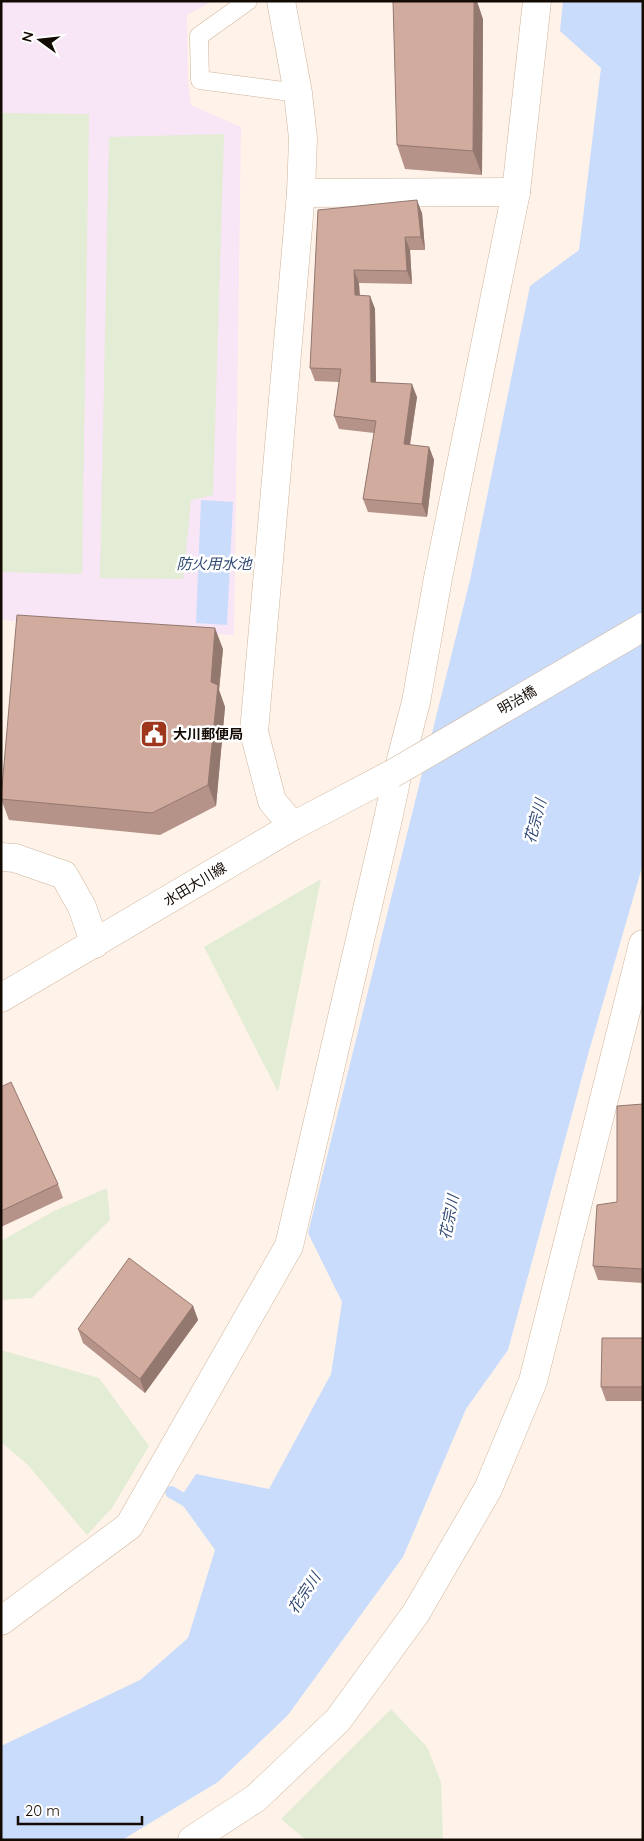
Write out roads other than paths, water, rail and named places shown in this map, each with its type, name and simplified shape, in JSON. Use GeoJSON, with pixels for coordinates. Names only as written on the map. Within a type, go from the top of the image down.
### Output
{"type":"FeatureCollection","features":[{"type":"Feature","properties":{"kind":"street"},"geometry":{"type":"LineString","coordinates":[[281,1],[298,93],[303,138],[302,193],[254,732],[272,801],[293,826]]}},
{"type":"Feature","properties":{"kind":"street"},"geometry":{"type":"LineString","coordinates":[[1,1621],[129,1526],[289,1246],[399,767],[416,702],[440,568],[516,192],[537,1]]}},
{"type":"Feature","properties":{"kind":"street"},"geometry":{"type":"LineString","coordinates":[[302,193],[516,192]]}},
{"type":"Feature","properties":{"kind":"street","name":"明治橋"},"geometry":{"type":"LineString","coordinates":[[392,774],[643,627]]}},
{"type":"Feature","properties":{"kind":"street","name":"水田大川線"},"geometry":{"type":"LineString","coordinates":[[1,998],[293,826],[392,774]]}},
{"type":"Feature","properties":{"kind":"street"},"geometry":{"type":"LineString","coordinates":[[1,857],[15,858],[64,875],[82,907],[95,944]]}},
{"type":"Feature","properties":{"kind":"street"},"geometry":{"type":"LineString","coordinates":[[192,1840],[256,1798],[338,1720],[416,1614],[488,1489],[533,1382],[643,944]]}},
{"type":"Feature","properties":{"kind":"lane"},"geometry":{"type":"LineString","coordinates":[[248,1],[199,36],[200,80],[298,93]]}},
{"type":"Feature","properties":{"kind":"water","name":"花宗川"},"geometry":{"type":"Polygon","coordinates":[[[563,1],[643,1],[643,864],[589,1051],[508,1350],[466,1409],[403,1557],[288,1715],[218,1782],[122,1840],[1,1840],[1,1746],[140,1680],[188,1638],[215,1550],[179,1500],[196,1474],[269,1489],[331,1374],[342,1302],[308,1233],[470,580],[530,286],[579,250],[601,68],[560,31],[563,1]]]}},
{"type":"Feature","properties":{"kind":"water","name":"防火用水池"},"geometry":{"type":"Polygon","coordinates":[[[201,500],[233,502],[227,625],[196,623],[201,500]]]}},
{"type":"Feature","properties":{"kind":"waterway"},"geometry":{"type":"LineString","coordinates":[[171,1492],[195,1506]]}},
{"type":"Feature","properties":{"kind":"place","name":"大川郵便局"},"geometry":{"type":"Point","coordinates":[154,734]}}]}
